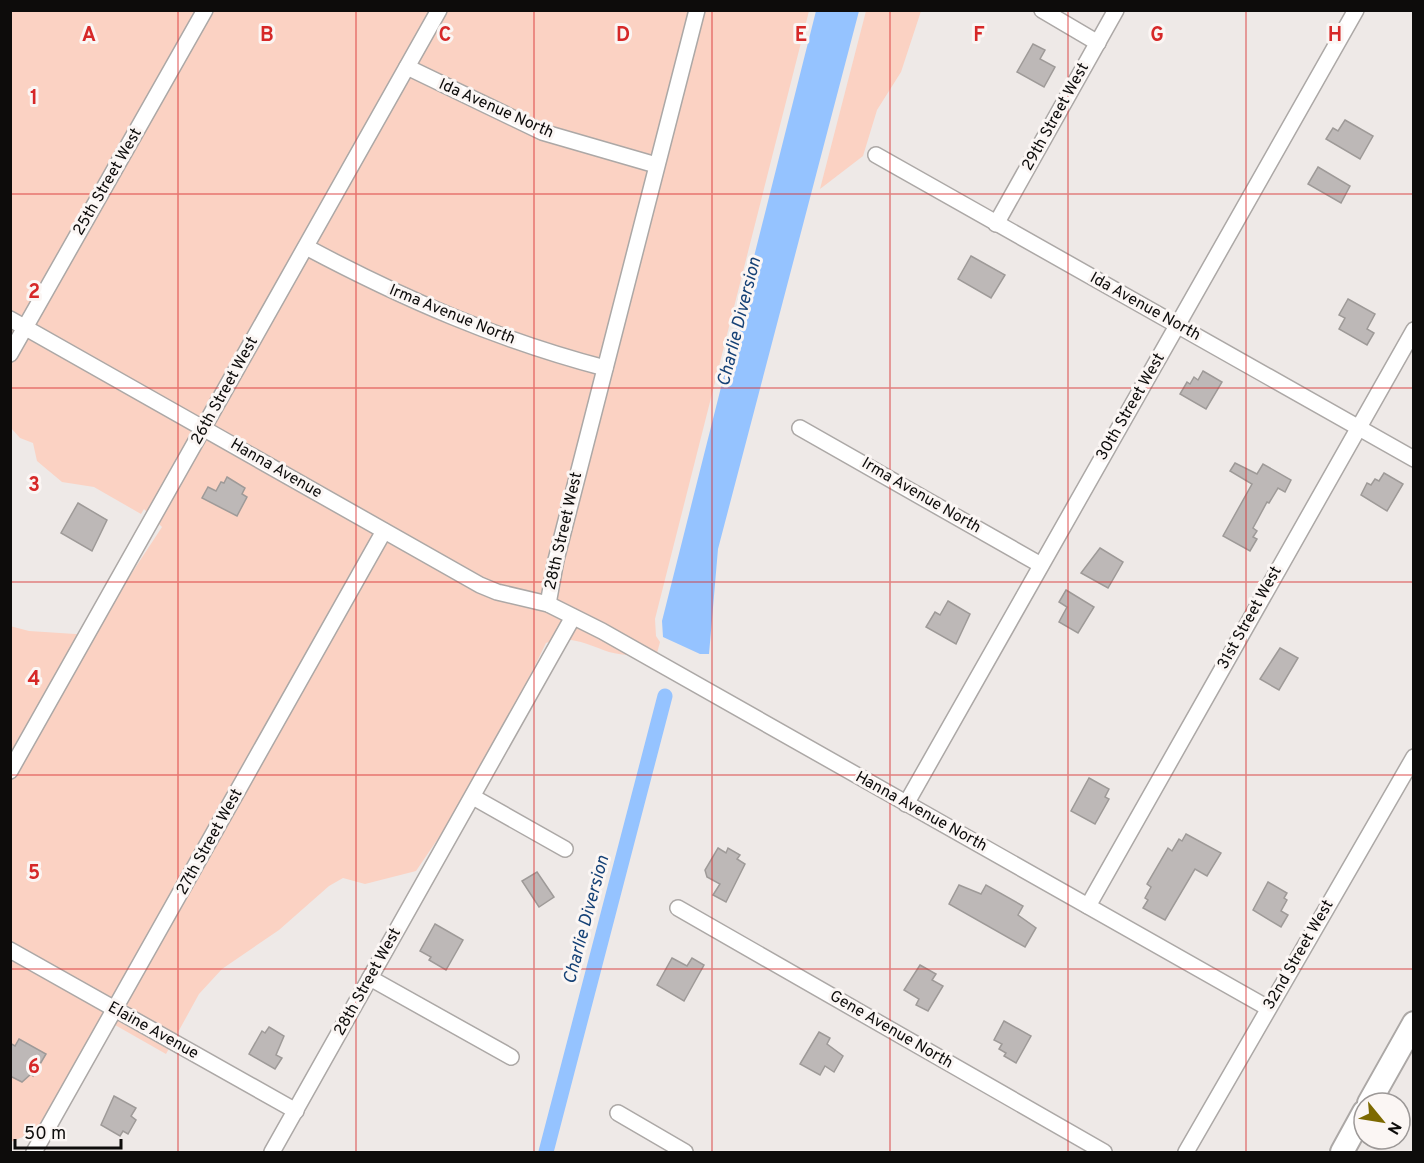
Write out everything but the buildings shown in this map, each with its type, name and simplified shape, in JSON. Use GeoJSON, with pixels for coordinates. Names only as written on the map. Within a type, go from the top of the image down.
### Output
{"type":"FeatureCollection","features":[{"type":"Feature","properties":{"kind":"street","name":"25th Street West"},"geometry":{"type":"LineString","coordinates":[[10,354],[205,10]]}},
{"type":"Feature","properties":{"kind":"street","name":"26th Street West"},"geometry":{"type":"LineString","coordinates":[[10,771],[439,10]]}},
{"type":"Feature","properties":{"kind":"street","name":"28th Street West"},"geometry":{"type":"LineString","coordinates":[[272,1152],[573,617],[548,604],[556,560],[696,10]]}},
{"type":"Feature","properties":{"kind":"street"},"geometry":{"type":"LineString","coordinates":[[1042,10],[1098,43]]}},
{"type":"Feature","properties":{"kind":"street","name":"29th Street West"},"geometry":{"type":"LineString","coordinates":[[996,224],[1116,10]]}},
{"type":"Feature","properties":{"kind":"street","name":"30th Street West"},"geometry":{"type":"LineString","coordinates":[[906,804],[1356,10]]}},
{"type":"Feature","properties":{"kind":"street","name":"Ida Avenue North"},"geometry":{"type":"LineString","coordinates":[[407,67],[471,100],[542,132],[656,165]]}},
{"type":"Feature","properties":{"kind":"street","name":"Ida Avenue North"},"geometry":{"type":"LineString","coordinates":[[876,155],[1413,459]]}},
{"type":"Feature","properties":{"kind":"street","name":"Irma Avenue North"},"geometry":{"type":"LineString","coordinates":[[306,247],[423,306],[529,346],[605,368]]}},
{"type":"Feature","properties":{"kind":"street","name":"Hanna Avenue"},"geometry":{"type":"LineString","coordinates":[[10,319],[384,531],[497,592],[548,604]]}},
{"type":"Feature","properties":{"kind":"street","name":"31st Street West"},"geometry":{"type":"LineString","coordinates":[[1088,906],[1413,330]]}},
{"type":"Feature","properties":{"kind":"street","name":"Irma Avenue North"},"geometry":{"type":"LineString","coordinates":[[800,428],[1041,565]]}},
{"type":"Feature","properties":{"kind":"street","name":"27th Street West"},"geometry":{"type":"LineString","coordinates":[[34,1152],[384,531]]}},
{"type":"Feature","properties":{"kind":"street","name":"Hanna Avenue North"},"geometry":{"type":"LineString","coordinates":[[573,617],[1268,1008]]}},
{"type":"Feature","properties":{"kind":"street","name":"32nd Street West"},"geometry":{"type":"LineString","coordinates":[[1186,1152],[1413,757]]}},
{"type":"Feature","properties":{"kind":"street"},"geometry":{"type":"LineString","coordinates":[[473,797],[565,849]]}},
{"type":"Feature","properties":{"kind":"street","name":"Gene Avenue North"},"geometry":{"type":"LineString","coordinates":[[678,908],[1104,1152]]}},
{"type":"Feature","properties":{"kind":"street","name":"Elaine Avenue"},"geometry":{"type":"LineString","coordinates":[[10,950],[296,1111]]}},
{"type":"Feature","properties":{"kind":"street"},"geometry":{"type":"LineString","coordinates":[[370,978],[511,1057]]}},
{"type":"Feature","properties":{"kind":"street"},"geometry":{"type":"LineString","coordinates":[[1376,1091],[1413,1023]]}},
{"type":"Feature","properties":{"kind":"street"},"geometry":{"type":"LineString","coordinates":[[618,1113],[685,1152]]}},
{"type":"Feature","properties":{"kind":"street"},"geometry":{"type":"LineString","coordinates":[[1342,1152],[1352,1134]]}},
{"type":"Feature","properties":{"kind":"shaded area"},"geometry":{"type":"Polygon","coordinates":[[[11,11],[809,11],[655,619],[656,636],[660,642],[656,657],[609,652],[571,640],[546,643],[482,774],[416,871],[365,884],[343,878],[329,886],[279,930],[222,969],[199,994],[166,1054],[108,1021],[43,1133],[25,1136],[11,1142],[10,626],[29,631],[91,635],[162,527],[144,509],[141,514],[94,487],[62,482],[37,461],[33,443],[20,438],[11,428],[11,11]]]}},
{"type":"Feature","properties":{"kind":"shaded area"},"geometry":{"type":"Polygon","coordinates":[[[866,11],[921,11],[901,72],[877,110],[863,156],[820,189],[866,11]]]}},
{"type":"Feature","properties":{"kind":"water"},"geometry":{"type":"Polygon","coordinates":[[[816,11],[859,11],[718,549],[709,654],[700,654],[663,637],[662,621],[816,11]]]}},
{"type":"Feature","properties":{"kind":"waterway","name":"Charlie Diversion"},"geometry":{"type":"LineString","coordinates":[[546,1152],[665,696]]}}]}
